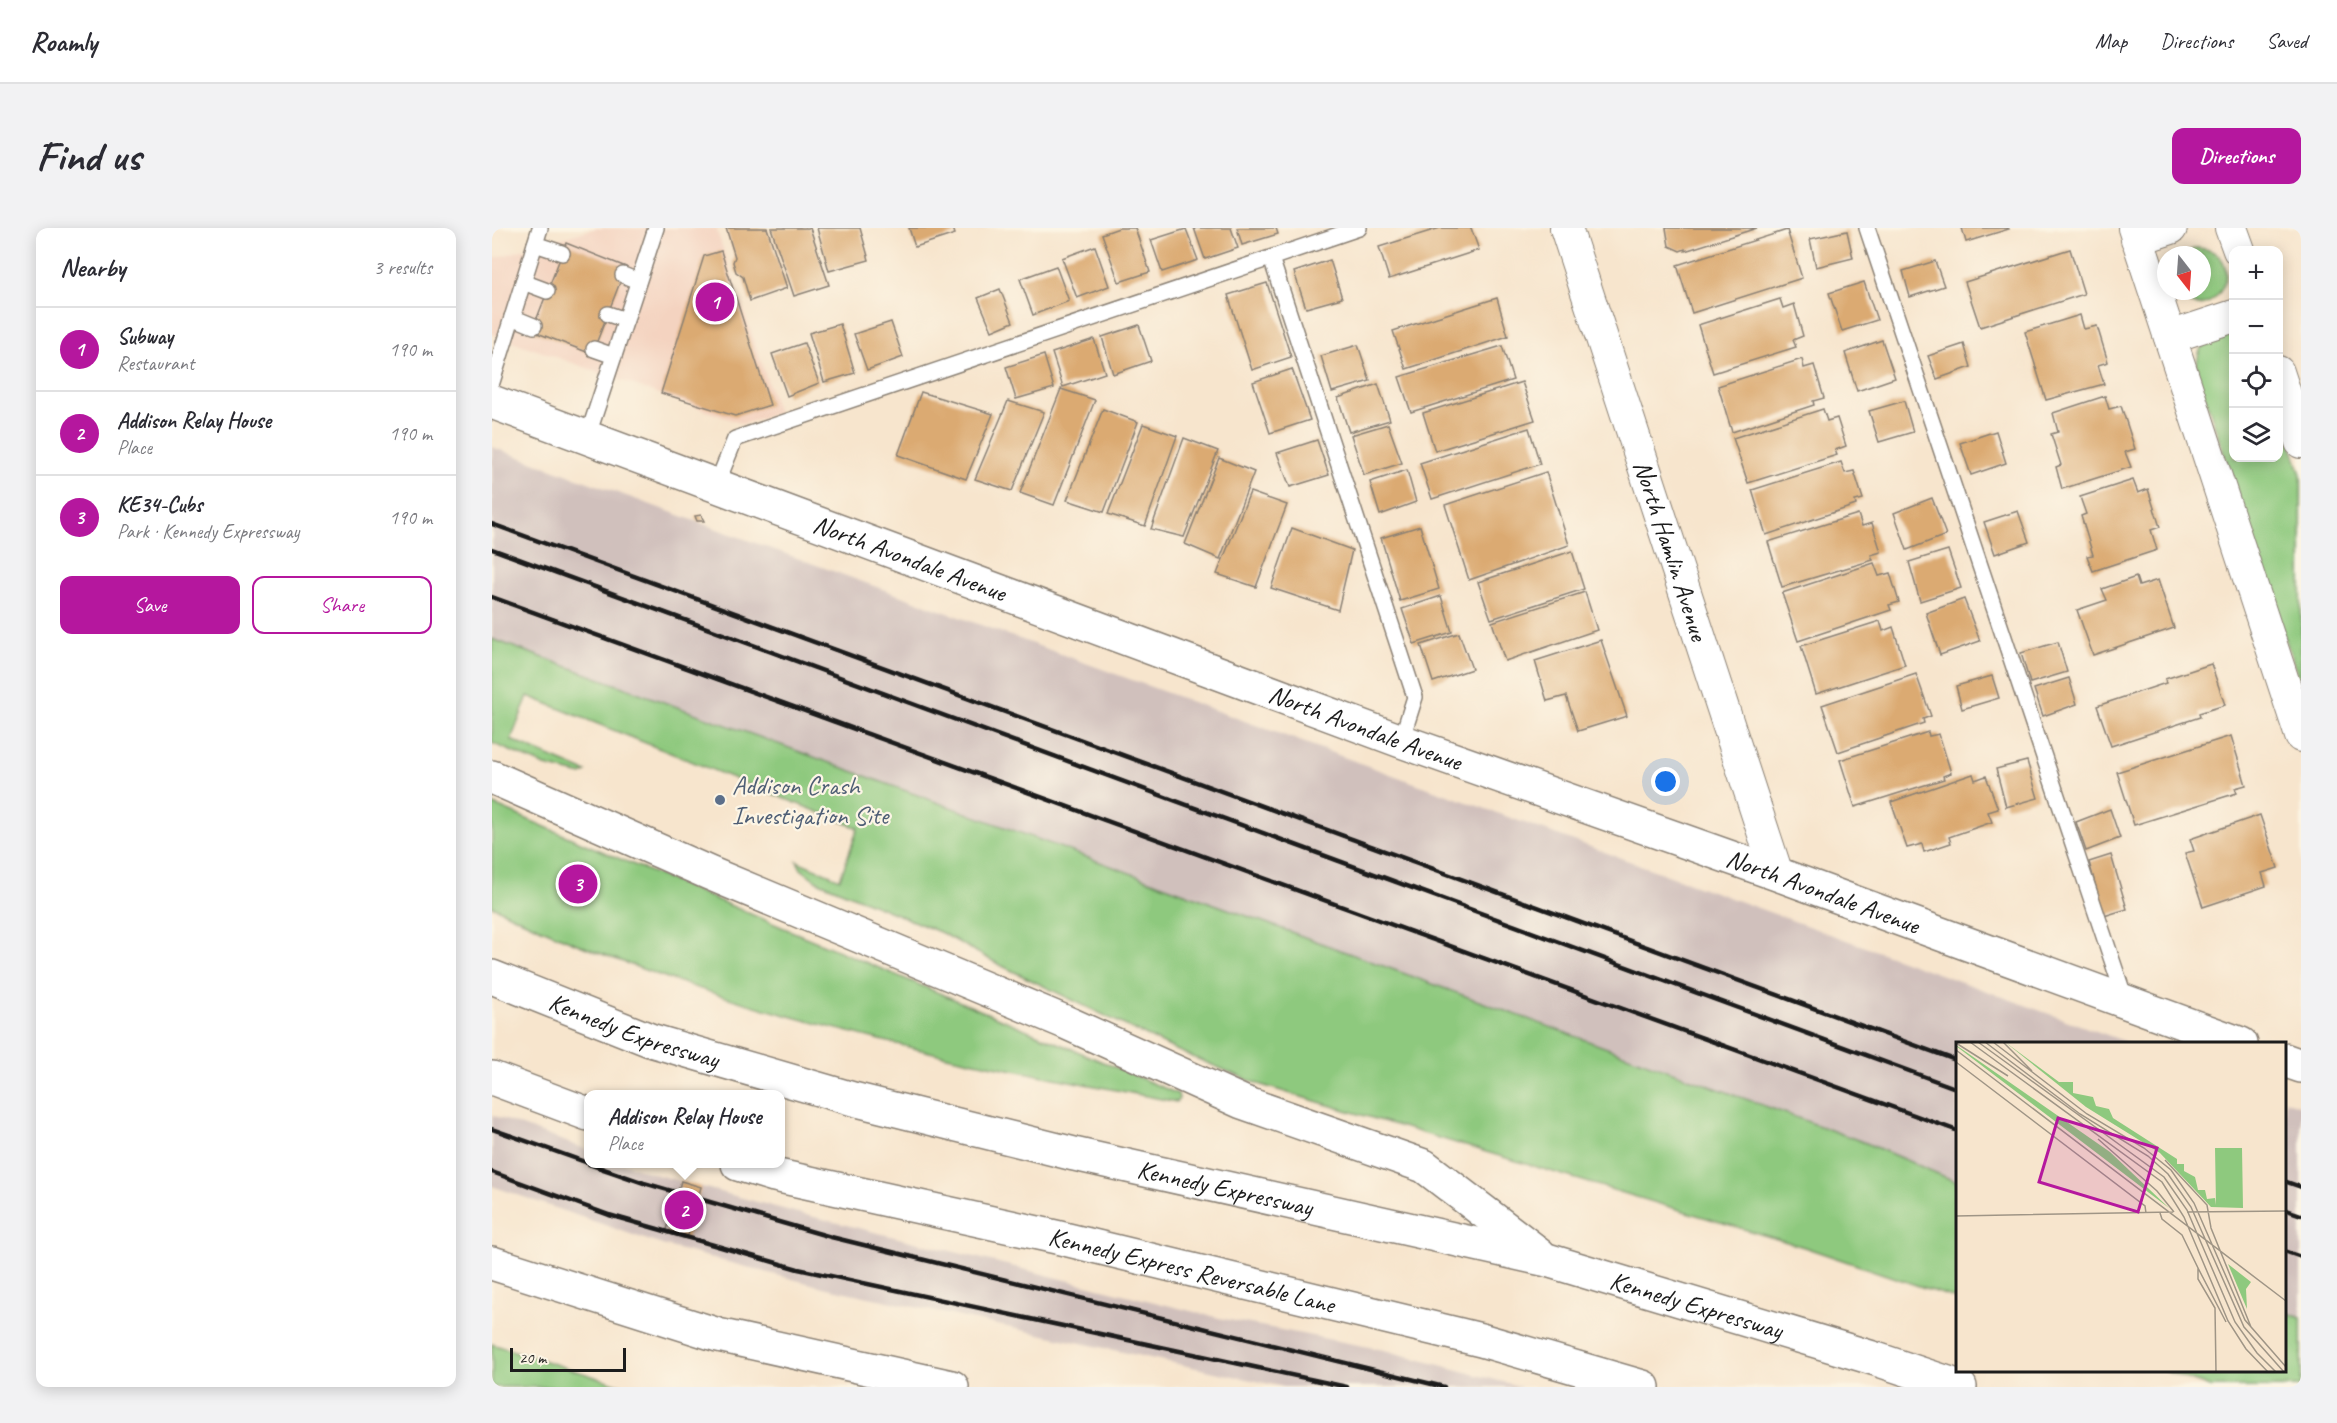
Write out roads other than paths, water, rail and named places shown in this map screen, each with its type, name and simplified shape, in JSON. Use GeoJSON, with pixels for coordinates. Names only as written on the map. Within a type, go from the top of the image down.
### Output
{"type":"FeatureCollection","features":[{"type":"Feature","properties":{"kind":"main road","name":"North Avondale Avenue"},"geometry":{"type":"LineString","coordinates":[[492,402],[1401,741],[2125,999],[2236,1042]]}},
{"type":"Feature","properties":{"kind":"main road"},"geometry":{"type":"LineString","coordinates":[[492,777],[709,873],[1065,1022],[1242,1102],[1424,1166],[1547,1260]]}},
{"type":"Feature","properties":{"kind":"main road","name":"Kennedy Expressway"},"geometry":{"type":"LineString","coordinates":[[492,977],[651,1040],[853,1099],[1062,1152],[1547,1260],[1876,1359],[1960,1387]]}},
{"type":"Feature","properties":{"kind":"main road"},"geometry":{"type":"LineString","coordinates":[[2286,1061],[2301,1066]]}},
{"type":"Feature","properties":{"kind":"main road"},"geometry":{"type":"LineString","coordinates":[[492,1078],[584,1112]]}},
{"type":"Feature","properties":{"kind":"main road","name":"Kennedy Express Reversable Lane"},"geometry":{"type":"LineString","coordinates":[[752,1168],[1056,1237],[1481,1340],[1643,1387]]}},
{"type":"Feature","properties":{"kind":"main road"},"geometry":{"type":"LineString","coordinates":[[496,1265],[718,1335],[952,1387]]}},
{"type":"Feature","properties":{"kind":"street","name":"North Hamlin Avenue"},"geometry":{"type":"LineString","coordinates":[[1566,228],[1777,874]]}},
{"type":"Feature","properties":{"kind":"street"},"geometry":{"type":"LineString","coordinates":[[2171,228],[2135,233],[2301,736]]}},
{"type":"Feature","properties":{"kind":"street"},"geometry":{"type":"LineString","coordinates":[[2231,228],[2238,246]]}},
{"type":"Feature","properties":{"kind":"street"},"geometry":{"type":"LineString","coordinates":[[2170,337],[2229,318]]}},
{"type":"Feature","properties":{"kind":"street"},"geometry":{"type":"LineString","coordinates":[[2283,387],[2301,442]]}},
{"type":"Feature","properties":{"kind":"lane"},"geometry":{"type":"LineString","coordinates":[[492,382],[540,228]]}},
{"type":"Feature","properties":{"kind":"lane"},"geometry":{"type":"LineString","coordinates":[[587,438],[656,228]]}},
{"type":"Feature","properties":{"kind":"lane"},"geometry":{"type":"LineString","coordinates":[[716,486],[735,439],[1359,228]]}},
{"type":"Feature","properties":{"kind":"lane"},"geometry":{"type":"LineString","coordinates":[[1867,228],[2125,999]]}},
{"type":"Feature","properties":{"kind":"lane"},"geometry":{"type":"LineString","coordinates":[[535,244],[562,253]]}},
{"type":"Feature","properties":{"kind":"lane"},"geometry":{"type":"LineString","coordinates":[[1271,258],[1415,697],[1401,741]]}},
{"type":"Feature","properties":{"kind":"lane"},"geometry":{"type":"LineString","coordinates":[[623,275],[639,281]]}},
{"type":"Feature","properties":{"kind":"lane"},"geometry":{"type":"LineString","coordinates":[[523,282],[547,291]]}},
{"type":"Feature","properties":{"kind":"lane"},"geometry":{"type":"LineString","coordinates":[[608,314],[626,320]]}},
{"type":"Feature","properties":{"kind":"lane"},"geometry":{"type":"LineString","coordinates":[[512,317],[534,326]]}},
{"type":"Feature","properties":{"kind":"lane"},"geometry":{"type":"LineString","coordinates":[[594,349],[614,357]]}},
{"type":"Feature","properties":{"kind":"railway"},"geometry":{"type":"LineString","coordinates":[[492,524],[1956,1060]]}},
{"type":"Feature","properties":{"kind":"railway"},"geometry":{"type":"LineString","coordinates":[[492,549],[1956,1088]]}},
{"type":"Feature","properties":{"kind":"railway"},"geometry":{"type":"LineString","coordinates":[[492,597],[1956,1130]]}},
{"type":"Feature","properties":{"kind":"railway"},"geometry":{"type":"LineString","coordinates":[[492,1129],[584,1162]]}},
{"type":"Feature","properties":{"kind":"railway"},"geometry":{"type":"LineString","coordinates":[[601,1168],[644,1183],[831,1237],[1444,1387]]}},
{"type":"Feature","properties":{"kind":"railway"},"geometry":{"type":"LineString","coordinates":[[492,1172],[609,1215],[798,1269],[1347,1387]]}},
{"type":"Feature","properties":{"kind":"railway"},"geometry":{"type":"LineString","coordinates":[[2286,1182],[2301,1187]]}},
{"type":"Feature","properties":{"kind":"railway"},"geometry":{"type":"LineString","coordinates":[[2286,1210],[2301,1215]]}},
{"type":"Feature","properties":{"kind":"railway"},"geometry":{"type":"LineString","coordinates":[[2286,1252],[2301,1257]]}},
{"type":"Feature","properties":{"kind":"place","name":"Subway"},"geometry":{"type":"Point","coordinates":[715,302]}},
{"type":"Feature","properties":{"kind":"place","name":"Addison Crash Investigation Site"},"geometry":{"type":"Point","coordinates":[720,800]}},
{"type":"Feature","properties":{"kind":"place","name":"KE34-Cubs"},"geometry":{"type":"Point","coordinates":[578,884]}},
{"type":"Feature","properties":{"kind":"place","name":"Addison Relay House"},"geometry":{"type":"Point","coordinates":[684,1210]}}]}
